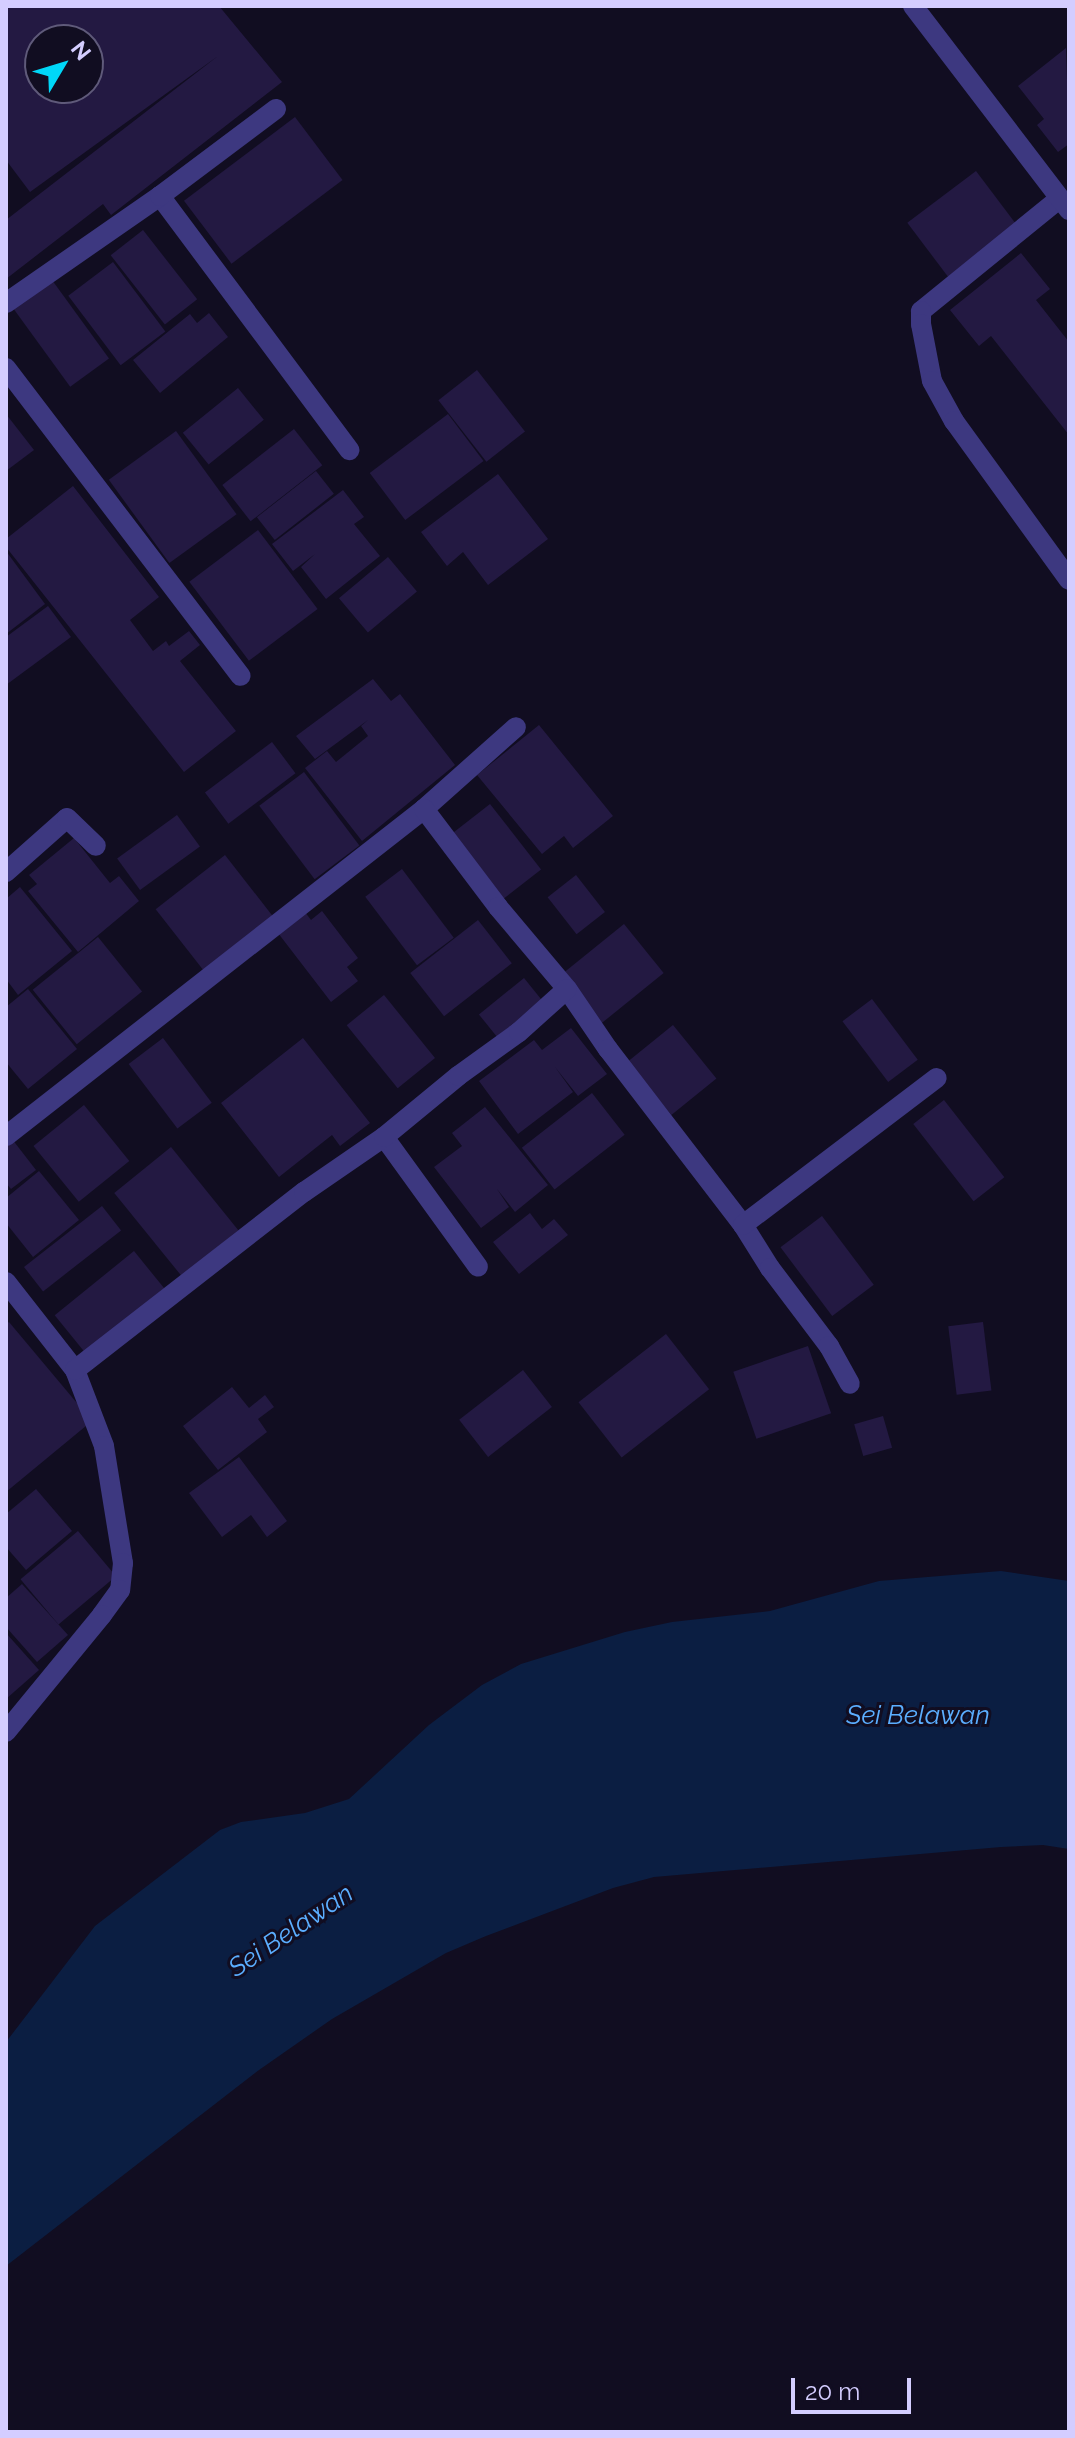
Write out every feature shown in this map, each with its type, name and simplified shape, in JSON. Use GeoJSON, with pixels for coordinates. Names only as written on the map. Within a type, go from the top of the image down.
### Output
{"type":"FeatureCollection","features":[{"type":"Feature","properties":{"kind":"street"},"geometry":{"type":"LineString","coordinates":[[913,6],[1064,204],[921,311],[921,339],[932,381],[954,421],[1069,580]]}},
{"type":"Feature","properties":{"kind":"street"},"geometry":{"type":"LineString","coordinates":[[6,303],[160,196],[276,109]]}},
{"type":"Feature","properties":{"kind":"street"},"geometry":{"type":"LineString","coordinates":[[160,196],[349,450]]}},
{"type":"Feature","properties":{"kind":"street"},"geometry":{"type":"LineString","coordinates":[[6,368],[241,676]]}},
{"type":"Feature","properties":{"kind":"street"},"geometry":{"type":"LineString","coordinates":[[6,1136],[424,809],[516,727]]}},
{"type":"Feature","properties":{"kind":"street"},"geometry":{"type":"LineString","coordinates":[[424,809],[498,907],[567,989],[608,1049],[743,1225],[770,1268],[829,1346],[850,1384]]}},
{"type":"Feature","properties":{"kind":"street"},"geometry":{"type":"LineString","coordinates":[[6,872],[67,818],[96,846]]}},
{"type":"Feature","properties":{"kind":"street"},"geometry":{"type":"LineString","coordinates":[[75,1370],[304,1192],[384,1137],[458,1076],[519,1032],[567,989]]}},
{"type":"Feature","properties":{"kind":"street"},"geometry":{"type":"LineString","coordinates":[[743,1225],[937,1078]]}},
{"type":"Feature","properties":{"kind":"street"},"geometry":{"type":"LineString","coordinates":[[384,1137],[478,1267]]}},
{"type":"Feature","properties":{"kind":"street"},"geometry":{"type":"LineString","coordinates":[[6,1282],[75,1370],[104,1446],[123,1563],[120,1590],[6,1732]]}},
{"type":"Feature","properties":{"kind":"water","name":"Sei Belawan"},"geometry":{"type":"Polygon","coordinates":[[[1001,1571],[1069,1581],[1069,1849],[1043,1845],[1001,1847],[654,1877],[613,1888],[486,1936],[446,1953],[332,2019],[259,2070],[6,2266],[6,2042],[95,1926],[220,1830],[241,1822],[305,1813],[349,1799],[429,1725],[482,1685],[521,1664],[625,1632],[672,1622],[770,1611],[879,1581],[1001,1571]]]}},
{"type":"Feature","properties":{"kind":"building"},"geometry":{"type":"Polygon","coordinates":[[[6,6],[219,6],[282,82],[111,215],[103,204],[6,279],[6,220],[218,56],[30,192],[6,160],[6,6]]]}},
{"type":"Feature","properties":{"kind":"building"},"geometry":{"type":"Polygon","coordinates":[[[1066,48],[1069,144],[1058,152],[1037,125],[1044,119],[1018,86],[1066,48]]]}},
{"type":"Feature","properties":{"kind":"building"},"geometry":{"type":"Polygon","coordinates":[[[295,117],[343,180],[232,264],[184,201],[295,117]]]}},
{"type":"Feature","properties":{"kind":"building"},"geometry":{"type":"Polygon","coordinates":[[[976,171],[1017,225],[948,277],[907,223],[976,171]]]}},
{"type":"Feature","properties":{"kind":"building"},"geometry":{"type":"Polygon","coordinates":[[[143,230],[197,299],[165,325],[111,255],[143,230]]]}},
{"type":"Feature","properties":{"kind":"building"},"geometry":{"type":"Polygon","coordinates":[[[1021,253],[1050,289],[1036,300],[1069,342],[1069,435],[991,336],[979,346],[950,310],[1021,253]]]}},
{"type":"Feature","properties":{"kind":"building"},"geometry":{"type":"Polygon","coordinates":[[[113,262],[165,331],[121,365],[68,296],[113,262]]]}},
{"type":"Feature","properties":{"kind":"building"},"geometry":{"type":"Polygon","coordinates":[[[52,280],[109,358],[70,387],[13,308],[52,280]]]}},
{"type":"Feature","properties":{"kind":"building"},"geometry":{"type":"Polygon","coordinates":[[[209,313],[228,337],[160,393],[133,360],[190,314],[197,323],[209,313]]]}},
{"type":"Feature","properties":{"kind":"building"},"geometry":{"type":"Polygon","coordinates":[[[477,370],[525,431],[486,462],[438,400],[477,370]]]}},
{"type":"Feature","properties":{"kind":"building"},"geometry":{"type":"Polygon","coordinates":[[[238,388],[264,420],[209,465],[183,433],[238,388]]]}},
{"type":"Feature","properties":{"kind":"building"},"geometry":{"type":"Polygon","coordinates":[[[6,414],[34,450],[6,471],[6,414]]]}},
{"type":"Feature","properties":{"kind":"building"},"geometry":{"type":"Polygon","coordinates":[[[448,414],[484,461],[405,520],[370,473],[448,414]]]}},
{"type":"Feature","properties":{"kind":"building"},"geometry":{"type":"Polygon","coordinates":[[[294,429],[322,465],[251,521],[222,485],[294,429]]]}},
{"type":"Feature","properties":{"kind":"building"},"geometry":{"type":"Polygon","coordinates":[[[176,431],[237,514],[169,563],[109,480],[176,431]]]}},
{"type":"Feature","properties":{"kind":"building"},"geometry":{"type":"Polygon","coordinates":[[[316,471],[334,494],[275,540],[257,517],[316,471]]]}},
{"type":"Feature","properties":{"kind":"building"},"geometry":{"type":"Polygon","coordinates":[[[498,474],[548,539],[488,585],[463,552],[447,566],[421,532],[498,474]]]}},
{"type":"Feature","properties":{"kind":"building"},"geometry":{"type":"Polygon","coordinates":[[[73,486],[159,597],[130,620],[153,651],[166,641],[169,646],[189,631],[200,645],[180,661],[236,731],[184,772],[6,547],[6,539],[73,486]]]}},
{"type":"Feature","properties":{"kind":"building"},"geometry":{"type":"Polygon","coordinates":[[[343,490],[364,517],[354,524],[380,556],[326,599],[301,567],[315,554],[293,571],[272,544],[343,490]]]}},
{"type":"Feature","properties":{"kind":"building"},"geometry":{"type":"Polygon","coordinates":[[[258,530],[318,609],[249,661],[189,582],[258,530]]]}},
{"type":"Feature","properties":{"kind":"building"},"geometry":{"type":"Polygon","coordinates":[[[6,551],[45,604],[6,634],[6,551]]]}},
{"type":"Feature","properties":{"kind":"building"},"geometry":{"type":"Polygon","coordinates":[[[388,557],[417,591],[368,633],[339,598],[388,557]]]}},
{"type":"Feature","properties":{"kind":"building"},"geometry":{"type":"Polygon","coordinates":[[[48,606],[71,637],[6,685],[6,637],[48,606]]]}},
{"type":"Feature","properties":{"kind":"building"},"geometry":{"type":"Polygon","coordinates":[[[373,679],[391,701],[400,694],[455,765],[362,841],[305,768],[327,751],[336,762],[368,736],[361,726],[368,720],[315,759],[296,736],[373,679]]]}},
{"type":"Feature","properties":{"kind":"building"},"geometry":{"type":"Polygon","coordinates":[[[539,725],[613,816],[573,848],[564,836],[542,854],[477,775],[539,725]]]}},
{"type":"Feature","properties":{"kind":"building"},"geometry":{"type":"Polygon","coordinates":[[[272,742],[295,773],[228,824],[205,793],[272,742]]]}},
{"type":"Feature","properties":{"kind":"building"},"geometry":{"type":"Polygon","coordinates":[[[304,772],[359,845],[315,879],[259,806],[304,772]]]}},
{"type":"Feature","properties":{"kind":"building"},"geometry":{"type":"Polygon","coordinates":[[[490,804],[541,869],[498,903],[447,838],[490,804]]]}},
{"type":"Feature","properties":{"kind":"building"},"geometry":{"type":"Polygon","coordinates":[[[177,815],[200,847],[140,890],[117,858],[177,815]]]}},
{"type":"Feature","properties":{"kind":"building"},"geometry":{"type":"Polygon","coordinates":[[[74,838],[110,883],[119,876],[139,901],[78,952],[28,891],[37,884],[29,875],[74,838]]]}},
{"type":"Feature","properties":{"kind":"building"},"geometry":{"type":"Polygon","coordinates":[[[225,855],[276,920],[207,975],[156,909],[225,855]]]}},
{"type":"Feature","properties":{"kind":"building"},"geometry":{"type":"Polygon","coordinates":[[[402,869],[454,938],[417,965],[365,897],[402,869]]]}},
{"type":"Feature","properties":{"kind":"building"},"geometry":{"type":"Polygon","coordinates":[[[576,875],[605,912],[577,934],[548,897],[576,875]]]}},
{"type":"Feature","properties":{"kind":"building"},"geometry":{"type":"Polygon","coordinates":[[[20,887],[72,951],[18,995],[6,979],[6,899],[20,887]]]}},
{"type":"Feature","properties":{"kind":"building"},"geometry":{"type":"Polygon","coordinates":[[[322,911],[358,958],[347,967],[358,981],[331,1002],[278,933],[305,912],[311,920],[322,911]]]}},
{"type":"Feature","properties":{"kind":"building"},"geometry":{"type":"Polygon","coordinates":[[[478,920],[512,963],[444,1016],[410,973],[478,920]]]}},
{"type":"Feature","properties":{"kind":"building"},"geometry":{"type":"Polygon","coordinates":[[[624,924],[664,973],[600,1025],[560,976],[624,924]]]}},
{"type":"Feature","properties":{"kind":"building"},"geometry":{"type":"Polygon","coordinates":[[[98,937],[142,991],[77,1044],[33,990],[98,937]]]}},
{"type":"Feature","properties":{"kind":"building"},"geometry":{"type":"Polygon","coordinates":[[[524,978],[546,1005],[501,1042],[479,1015],[524,978]]]}},
{"type":"Feature","properties":{"kind":"building"},"geometry":{"type":"Polygon","coordinates":[[[28,989],[77,1049],[28,1089],[6,1062],[6,1007],[28,989]]]}},
{"type":"Feature","properties":{"kind":"building"},"geometry":{"type":"Polygon","coordinates":[[[384,995],[435,1058],[398,1088],[347,1025],[384,995]]]}},
{"type":"Feature","properties":{"kind":"building"},"geometry":{"type":"Polygon","coordinates":[[[872,999],[918,1060],[888,1082],[842,1021],[872,999]]]}},
{"type":"Feature","properties":{"kind":"building"},"geometry":{"type":"Polygon","coordinates":[[[673,1025],[716,1079],[671,1115],[628,1062],[673,1025]]]}},
{"type":"Feature","properties":{"kind":"building"},"geometry":{"type":"Polygon","coordinates":[[[571,1028],[607,1074],[578,1096],[555,1067],[573,1092],[518,1134],[479,1081],[534,1040],[542,1050],[571,1028]]]}},
{"type":"Feature","properties":{"kind":"building"},"geometry":{"type":"Polygon","coordinates":[[[163,1038],[212,1103],[177,1129],[129,1064],[163,1038]]]}},
{"type":"Feature","properties":{"kind":"building"},"geometry":{"type":"Polygon","coordinates":[[[303,1038],[370,1123],[340,1146],[332,1135],[279,1177],[221,1103],[303,1038]]]}},
{"type":"Feature","properties":{"kind":"building"},"geometry":{"type":"Polygon","coordinates":[[[592,1093],[625,1135],[554,1190],[522,1148],[592,1093]]]}},
{"type":"Feature","properties":{"kind":"building"},"geometry":{"type":"Polygon","coordinates":[[[944,1100],[1004,1177],[974,1201],[913,1124],[944,1100]]]}},
{"type":"Feature","properties":{"kind":"building"},"geometry":{"type":"Polygon","coordinates":[[[84,1105],[129,1161],[79,1202],[33,1146],[84,1105]]]}},
{"type":"Feature","properties":{"kind":"building"},"geometry":{"type":"Polygon","coordinates":[[[485,1107],[548,1185],[515,1212],[497,1189],[509,1207],[481,1228],[434,1167],[462,1146],[452,1133],[485,1107]]]}},
{"type":"Feature","properties":{"kind":"building"},"geometry":{"type":"Polygon","coordinates":[[[12,1139],[36,1170],[11,1189],[6,1183],[6,1144],[12,1139]]]}},
{"type":"Feature","properties":{"kind":"building"},"geometry":{"type":"Polygon","coordinates":[[[171,1147],[238,1230],[182,1276],[114,1193],[171,1147]]]}},
{"type":"Feature","properties":{"kind":"building"},"geometry":{"type":"Polygon","coordinates":[[[39,1171],[79,1220],[33,1257],[6,1223],[6,1198],[39,1171]]]}},
{"type":"Feature","properties":{"kind":"building"},"geometry":{"type":"Polygon","coordinates":[[[102,1206],[121,1230],[43,1291],[24,1267],[102,1206]]]}},
{"type":"Feature","properties":{"kind":"building"},"geometry":{"type":"Polygon","coordinates":[[[530,1213],[542,1229],[554,1219],[568,1235],[519,1274],[493,1242],[530,1213]]]}},
{"type":"Feature","properties":{"kind":"building"},"geometry":{"type":"Polygon","coordinates":[[[822,1216],[874,1285],[832,1316],[780,1247],[822,1216]]]}},
{"type":"Feature","properties":{"kind":"building"},"geometry":{"type":"Polygon","coordinates":[[[134,1251],[164,1288],[85,1352],[55,1315],[134,1251]]]}},
{"type":"Feature","properties":{"kind":"building"},"geometry":{"type":"Polygon","coordinates":[[[9,1322],[92,1421],[6,1492],[6,1324],[9,1322]]]}},
{"type":"Feature","properties":{"kind":"building"},"geometry":{"type":"Polygon","coordinates":[[[983,1322],[991,1390],[957,1395],[948,1326],[983,1322]]]}},
{"type":"Feature","properties":{"kind":"building"},"geometry":{"type":"Polygon","coordinates":[[[666,1334],[709,1389],[622,1457],[579,1402],[666,1334]]]}},
{"type":"Feature","properties":{"kind":"building"},"geometry":{"type":"Polygon","coordinates":[[[808,1346],[831,1413],[756,1439],[733,1372],[808,1346]]]}},
{"type":"Feature","properties":{"kind":"building"},"geometry":{"type":"Polygon","coordinates":[[[523,1370],[552,1407],[488,1457],[459,1420],[523,1370]]]}},
{"type":"Feature","properties":{"kind":"building"},"geometry":{"type":"Polygon","coordinates":[[[232,1387],[249,1408],[265,1395],[274,1407],[258,1419],[267,1432],[218,1470],[183,1426],[232,1387]]]}},
{"type":"Feature","properties":{"kind":"building"},"geometry":{"type":"Polygon","coordinates":[[[883,1416],[892,1448],[863,1456],[854,1424],[883,1416]]]}},
{"type":"Feature","properties":{"kind":"building"},"geometry":{"type":"Polygon","coordinates":[[[239,1457],[287,1521],[267,1537],[251,1515],[222,1537],[189,1493],[239,1457]]]}},
{"type":"Feature","properties":{"kind":"building"},"geometry":{"type":"Polygon","coordinates":[[[36,1489],[72,1531],[26,1570],[6,1547],[6,1514],[36,1489]]]}},
{"type":"Feature","properties":{"kind":"building"},"geometry":{"type":"Polygon","coordinates":[[[78,1531],[116,1576],[58,1624],[21,1579],[78,1531]]]}},
{"type":"Feature","properties":{"kind":"building"},"geometry":{"type":"Polygon","coordinates":[[[22,1584],[68,1635],[37,1662],[6,1627],[6,1598],[22,1584]]]}},
{"type":"Feature","properties":{"kind":"building"},"geometry":{"type":"Polygon","coordinates":[[[6,1633],[39,1670],[6,1699],[6,1633]]]}}]}
